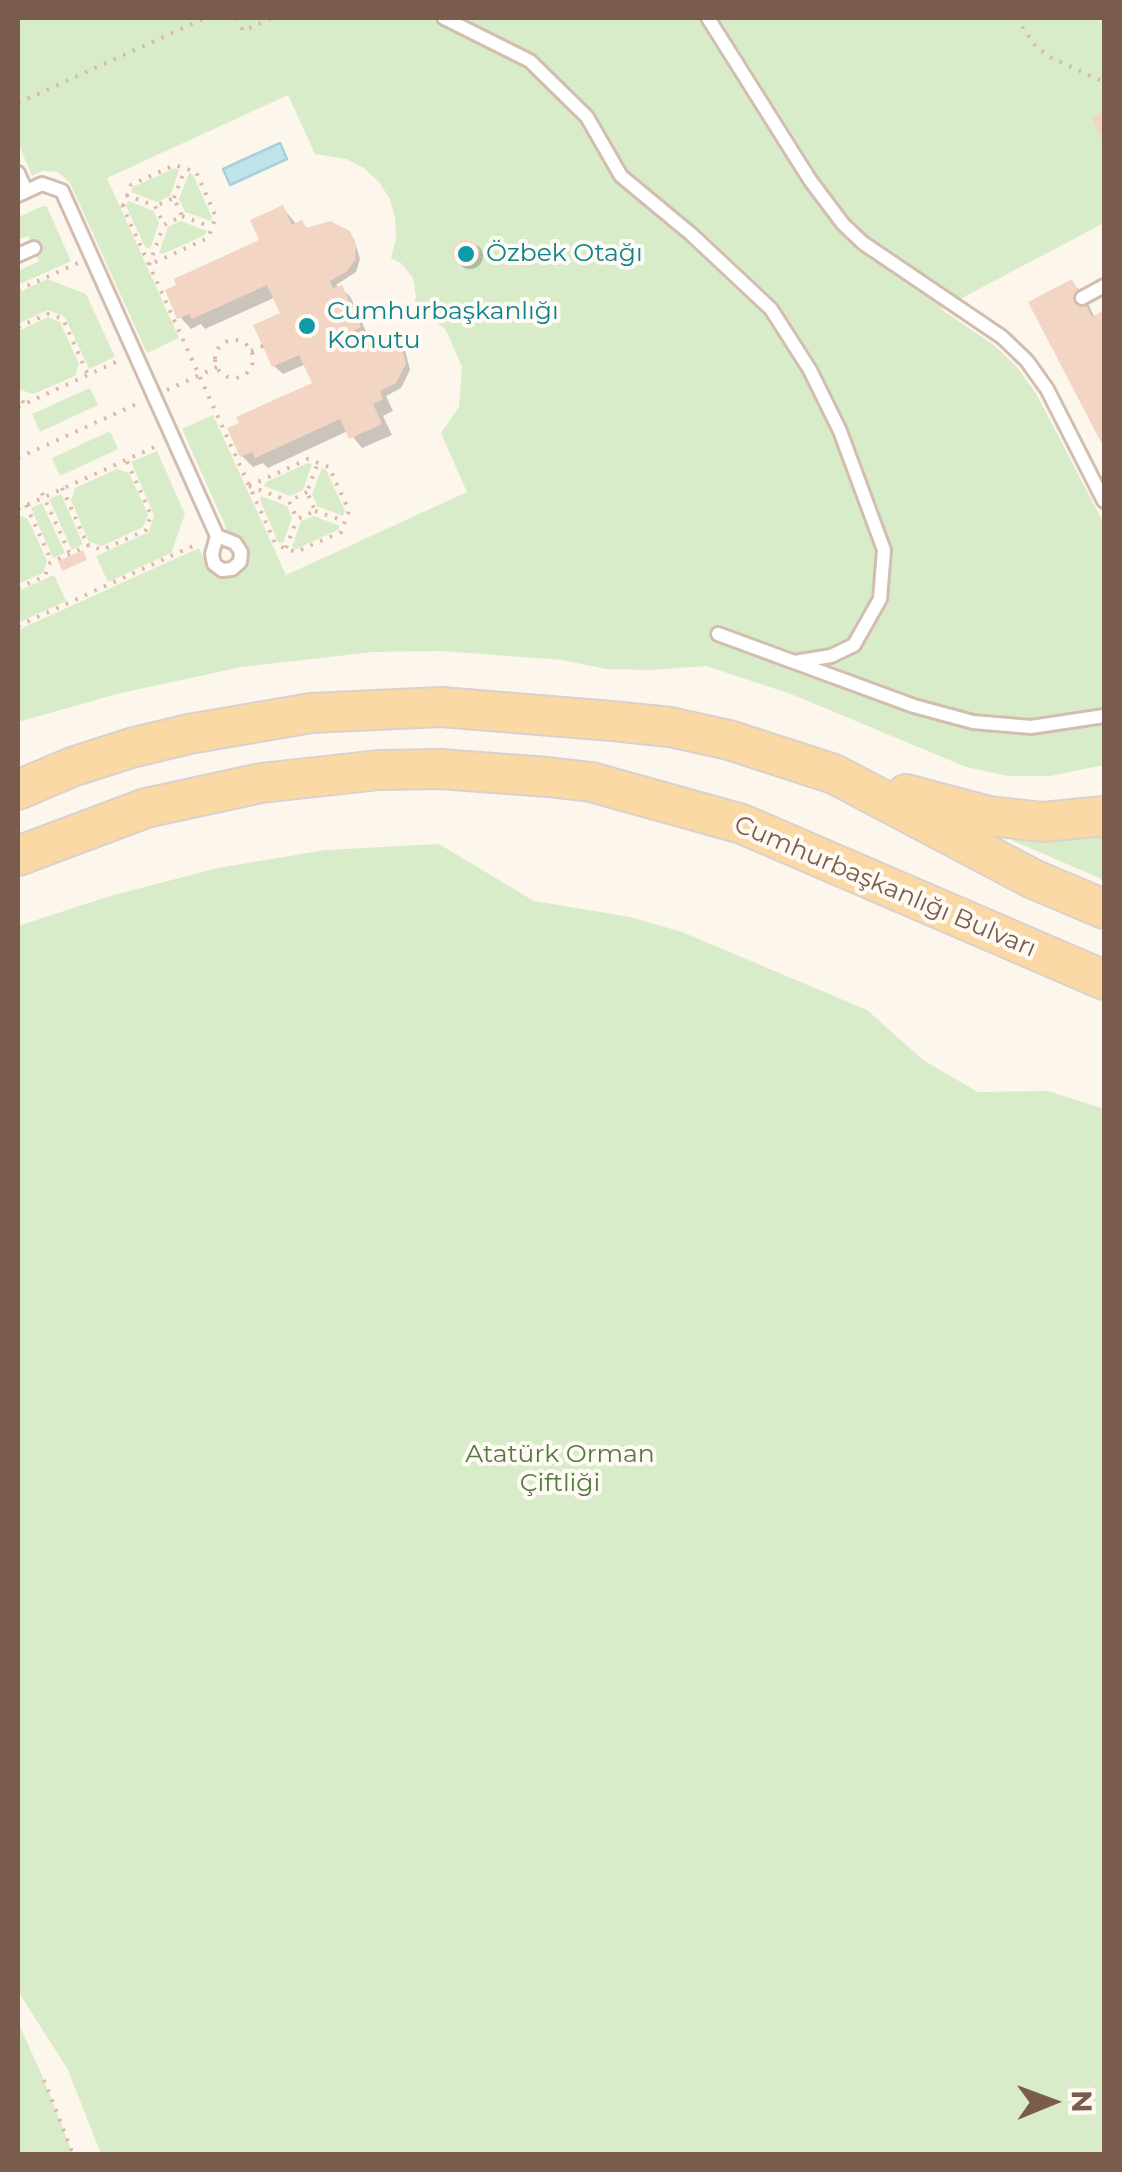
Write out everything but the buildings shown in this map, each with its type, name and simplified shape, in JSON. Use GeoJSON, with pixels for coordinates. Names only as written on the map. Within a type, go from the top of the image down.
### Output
{"type":"FeatureCollection","features":[{"type":"Feature","properties":{"kind":"main road"},"geometry":{"type":"LineString","coordinates":[[18,790],[72,767],[189,734],[311,714],[424,707],[498,709],[670,727],[729,740],[834,774],[989,816],[1042,822],[1104,816]]}},
{"type":"Feature","properties":{"kind":"main road","name":"Cumhurbaşkanlığı Bulvarı"},"geometry":{"type":"LineString","coordinates":[[18,856],[146,808],[280,780],[379,770],[440,769],[548,777],[591,782],[742,824],[1104,980]]}},
{"type":"Feature","properties":{"kind":"main road"},"geometry":{"type":"LineString","coordinates":[[834,774],[1033,879],[1104,910]]}},
{"type":"Feature","properties":{"kind":"lane"},"geometry":{"type":"LineString","coordinates":[[444,18],[530,61],[588,117],[621,176],[691,234],[771,310],[810,370],[840,431],[884,550],[880,599],[854,645],[831,656],[794,662]]}},
{"type":"Feature","properties":{"kind":"lane"},"geometry":{"type":"LineString","coordinates":[[708,18],[810,180],[843,224],[864,243],[1002,337],[1027,361],[1046,389],[1104,500]]}},
{"type":"Feature","properties":{"kind":"lane"},"geometry":{"type":"LineString","coordinates":[[18,174],[22,193],[42,184],[62,192],[217,535]]}},
{"type":"Feature","properties":{"kind":"lane"},"geometry":{"type":"LineString","coordinates":[[18,256],[34,248]]}},
{"type":"Feature","properties":{"kind":"lane"},"geometry":{"type":"LineString","coordinates":[[1082,298],[1104,286]]}},
{"type":"Feature","properties":{"kind":"lane"},"geometry":{"type":"LineString","coordinates":[[718,634],[914,706],[973,722],[1031,726],[1104,716]]}},
{"type":"Feature","properties":{"kind":"path"},"geometry":{"type":"LineString","coordinates":[[18,103],[205,18]]}},
{"type":"Feature","properties":{"kind":"path"},"geometry":{"type":"LineString","coordinates":[[238,18],[244,30],[272,18]]}},
{"type":"Feature","properties":{"kind":"path"},"geometry":{"type":"LineString","coordinates":[[1016,18],[1026,34],[1052,58],[1104,82]]}},
{"type":"Feature","properties":{"kind":"path"},"geometry":{"type":"LineString","coordinates":[[149,264],[208,238],[216,217],[196,172],[175,164],[130,185],[122,205],[149,264],[249,486],[276,545],[296,552],[340,532],[349,511],[328,467],[308,459],[249,486]]}},
{"type":"Feature","properties":{"kind":"path"},"geometry":{"type":"LineString","coordinates":[[185,168],[174,198],[182,216],[212,228]]}},
{"type":"Feature","properties":{"kind":"path"},"geometry":{"type":"LineString","coordinates":[[126,195],[155,206],[174,198]]}},
{"type":"Feature","properties":{"kind":"path"},"geometry":{"type":"LineString","coordinates":[[155,206],[164,225]]}},
{"type":"Feature","properties":{"kind":"path"},"geometry":{"type":"LineString","coordinates":[[149,264],[164,225],[182,216]]}},
{"type":"Feature","properties":{"kind":"path"},"geometry":{"type":"LineString","coordinates":[[18,290],[91,256]]}},
{"type":"Feature","properties":{"kind":"path"},"geometry":{"type":"LineString","coordinates":[[18,328],[48,314],[62,319],[88,375]]}},
{"type":"Feature","properties":{"kind":"path"},"geometry":{"type":"LineString","coordinates":[[237,341],[251,352],[252,366],[243,376],[230,378],[217,367],[216,352],[224,343],[237,341]]}},
{"type":"Feature","properties":{"kind":"path"},"geometry":{"type":"LineString","coordinates":[[251,352],[263,346]]}},
{"type":"Feature","properties":{"kind":"path"},"geometry":{"type":"LineString","coordinates":[[18,391],[20,405],[111,364]]}},
{"type":"Feature","properties":{"kind":"path"},"geometry":{"type":"LineString","coordinates":[[18,458],[217,367]]}},
{"type":"Feature","properties":{"kind":"path"},"geometry":{"type":"LineString","coordinates":[[18,509],[149,449]]}},
{"type":"Feature","properties":{"kind":"path"},"geometry":{"type":"LineString","coordinates":[[18,588],[45,576],[52,562],[88,546],[102,550],[146,530],[151,515],[126,459]]}},
{"type":"Feature","properties":{"kind":"path"},"geometry":{"type":"LineString","coordinates":[[289,501],[307,492],[318,463]]}},
{"type":"Feature","properties":{"kind":"path"},"geometry":{"type":"LineString","coordinates":[[249,486],[289,501],[297,519],[286,549]]}},
{"type":"Feature","properties":{"kind":"path"},"geometry":{"type":"LineString","coordinates":[[62,488],[88,546]]}},
{"type":"Feature","properties":{"kind":"path"},"geometry":{"type":"LineString","coordinates":[[307,492],[315,511]]}},
{"type":"Feature","properties":{"kind":"path"},"geometry":{"type":"LineString","coordinates":[[43,495],[70,554]]}},
{"type":"Feature","properties":{"kind":"path"},"geometry":{"type":"LineString","coordinates":[[26,505],[52,562]]}},
{"type":"Feature","properties":{"kind":"path"},"geometry":{"type":"LineString","coordinates":[[297,519],[315,511],[345,522]]}},
{"type":"Feature","properties":{"kind":"path"},"geometry":{"type":"LineString","coordinates":[[18,626],[217,535]]}},
{"type":"Feature","properties":{"kind":"path"},"geometry":{"type":"LineString","coordinates":[[44,2080],[74,2154]]}},
{"type":"Feature","properties":{"kind":"green space"},"geometry":{"type":"Polygon","coordinates":[[[18,18],[1104,18],[1104,223],[941,309],[995,346],[1018,368],[1037,395],[1104,524],[1104,765],[1050,776],[1008,776],[966,767],[791,694],[706,666],[606,669],[562,660],[442,651],[373,652],[241,667],[117,694],[18,722],[18,630],[199,548],[208,568],[220,577],[235,577],[247,565],[249,550],[239,536],[228,532],[182,429],[213,415],[286,575],[467,492],[441,433],[459,407],[462,367],[446,330],[413,307],[413,278],[401,263],[391,258],[396,239],[395,218],[390,199],[379,182],[346,159],[315,154],[288,95],[107,178],[179,338],[147,353],[70,183],[58,172],[42,171],[32,176],[18,143],[18,18]]]}},
{"type":"Feature","properties":{"kind":"green space"},"geometry":{"type":"Polygon","coordinates":[[[175,168],[179,170],[170,196],[157,202],[131,192],[133,187],[175,168]]]}},
{"type":"Feature","properties":{"kind":"green space"},"geometry":{"type":"Polygon","coordinates":[[[189,173],[211,221],[185,212],[179,199],[189,173]]]}},
{"type":"Feature","properties":{"kind":"green space"},"geometry":{"type":"Polygon","coordinates":[[[128,201],[154,211],[159,223],[150,249],[145,247],[126,206],[128,201]]]}},
{"type":"Feature","properties":{"kind":"green space"},"geometry":{"type":"Polygon","coordinates":[[[47,207],[71,261],[18,285],[18,271],[39,261],[28,236],[18,240],[18,217],[47,207]]]}},
{"type":"Feature","properties":{"kind":"green space"},"geometry":{"type":"Polygon","coordinates":[[[181,221],[207,231],[159,253],[168,227],[181,221]]]}},
{"type":"Feature","properties":{"kind":"green space"},"geometry":{"type":"Polygon","coordinates":[[[47,279],[86,294],[115,357],[89,369],[65,317],[48,310],[18,324],[18,293],[47,279]]]}},
{"type":"Feature","properties":{"kind":"green space"},"geometry":{"type":"Polygon","coordinates":[[[48,317],[60,322],[79,364],[75,376],[33,394],[21,390],[18,382],[18,331],[48,317]]]}},
{"type":"Feature","properties":{"kind":"green space"},"geometry":{"type":"Polygon","coordinates":[[[90,388],[98,405],[40,432],[32,414],[90,388]]]}},
{"type":"Feature","properties":{"kind":"green space"},"geometry":{"type":"Polygon","coordinates":[[[110,431],[118,449],[60,476],[52,458],[110,431]]]}},
{"type":"Feature","properties":{"kind":"green space"},"geometry":{"type":"Polygon","coordinates":[[[157,451],[185,514],[171,553],[108,582],[96,556],[149,532],[154,515],[131,462],[157,451]]]}},
{"type":"Feature","properties":{"kind":"green space"},"geometry":{"type":"Polygon","coordinates":[[[312,464],[303,490],[290,496],[264,486],[266,482],[312,464]]]}},
{"type":"Feature","properties":{"kind":"green space"},"geometry":{"type":"Polygon","coordinates":[[[322,468],[345,511],[343,516],[317,506],[312,494],[322,468]]]}},
{"type":"Feature","properties":{"kind":"green space"},"geometry":{"type":"Polygon","coordinates":[[[117,469],[129,473],[148,515],[143,527],[102,546],[89,542],[71,500],[75,488],[117,469]]]}},
{"type":"Feature","properties":{"kind":"green space"},"geometry":{"type":"Polygon","coordinates":[[[61,494],[83,544],[72,550],[49,499],[61,494]]]}},
{"type":"Feature","properties":{"kind":"green space"},"geometry":{"type":"Polygon","coordinates":[[[261,496],[287,506],[292,518],[283,543],[278,542],[261,496]]]}},
{"type":"Feature","properties":{"kind":"green space"},"geometry":{"type":"Polygon","coordinates":[[[42,503],[65,553],[53,558],[31,508],[42,503]]]}},
{"type":"Feature","properties":{"kind":"green space"},"geometry":{"type":"Polygon","coordinates":[[[18,515],[28,519],[47,561],[43,573],[18,584],[18,515]]]}},
{"type":"Feature","properties":{"kind":"green space"},"geometry":{"type":"Polygon","coordinates":[[[314,516],[340,526],[296,549],[292,547],[301,521],[314,516]]]}},
{"type":"Feature","properties":{"kind":"green space"},"geometry":{"type":"Polygon","coordinates":[[[54,575],[66,601],[18,623],[18,591],[54,575]]]}},
{"type":"Feature","properties":{"kind":"green space"},"geometry":{"type":"Polygon","coordinates":[[[1104,828],[1104,880],[1011,840],[1104,828]]]}},
{"type":"Feature","properties":{"kind":"green space","name":"Atatürk Orman Çiftliği"},"geometry":{"type":"Polygon","coordinates":[[[439,844],[534,901],[630,917],[682,932],[867,1010],[923,1060],[978,1092],[1048,1091],[1104,1109],[1104,2154],[101,2154],[68,2070],[18,1991],[18,926],[110,896],[218,868],[326,850],[439,844]]]}},
{"type":"Feature","properties":{"kind":"green space"},"geometry":{"type":"Polygon","coordinates":[[[18,2022],[44,2080],[73,2154],[18,2154],[18,2022]]]}},
{"type":"Feature","properties":{"kind":"water"},"geometry":{"type":"Polygon","coordinates":[[[280,143],[287,159],[230,185],[223,169],[280,143]]]}},
{"type":"Feature","properties":{"kind":"place","name":"Özbek Otağı"},"geometry":{"type":"Point","coordinates":[466,254]}},
{"type":"Feature","properties":{"kind":"place","name":"Cumhurbaşkanlığı Konutu"},"geometry":{"type":"Point","coordinates":[307,326]}}]}
